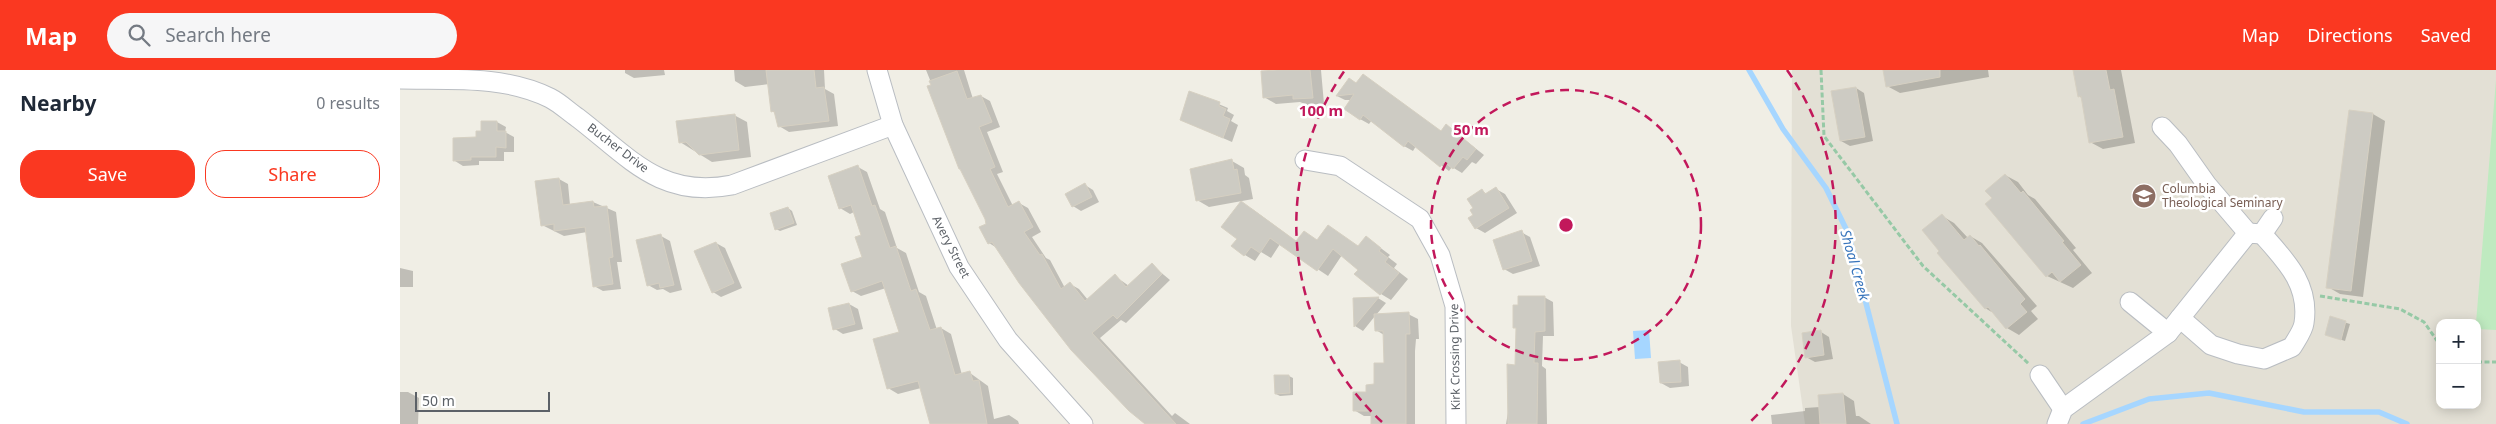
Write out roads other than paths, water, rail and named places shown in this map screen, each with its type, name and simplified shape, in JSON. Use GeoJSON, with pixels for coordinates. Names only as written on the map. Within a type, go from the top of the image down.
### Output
{"type":"FeatureCollection","features":[{"type":"Feature","properties":{"kind":"street","name":"Avery Street"},"geometry":{"type":"LineString","coordinates":[[877,70],[893,125],[958,268],[1008,340],[1083,424]]}},
{"type":"Feature","properties":{"kind":"street","name":"Bucher Drive"},"geometry":{"type":"LineString","coordinates":[[400,79],[517,84],[552,99],[642,168],[665,181],[689,188],[710,189],[732,185],[893,125]]}},
{"type":"Feature","properties":{"kind":"street"},"geometry":{"type":"LineString","coordinates":[[2162,127],[2178,144],[2207,185],[2293,270],[2304,293],[2304,324],[2292,347],[2264,359],[2238,354],[2211,345],[2180,318]]}},
{"type":"Feature","properties":{"kind":"street","name":"Kirk Crossing Drive"},"geometry":{"type":"LineString","coordinates":[[1305,160],[1340,166],[1420,219],[1440,255],[1456,306],[1456,424]]}},
{"type":"Feature","properties":{"kind":"street"},"geometry":{"type":"LineString","coordinates":[[2040,374],[2060,416],[2168,333],[2255,234],[2273,218]]}},
{"type":"Feature","properties":{"kind":"street"},"geometry":{"type":"LineString","coordinates":[[2130,302],[2168,333]]}},
{"type":"Feature","properties":{"kind":"water"},"geometry":{"type":"Polygon","coordinates":[[[1649,330],[1651,358],[1635,359],[1633,331],[1649,330]]]}},
{"type":"Feature","properties":{"kind":"waterway","name":"Shoal Creek"},"geometry":{"type":"LineString","coordinates":[[1749,70],[1783,129],[1826,188],[1848,233],[1897,424]]}},
{"type":"Feature","properties":{"kind":"waterway"},"geometry":{"type":"LineString","coordinates":[[2083,424],[2149,399],[2209,393],[2304,412],[2379,412],[2407,424]]}},
{"type":"Feature","properties":{"kind":"place","name":"Columbia Theological Seminary"},"geometry":{"type":"Point","coordinates":[2144,196]}}]}
